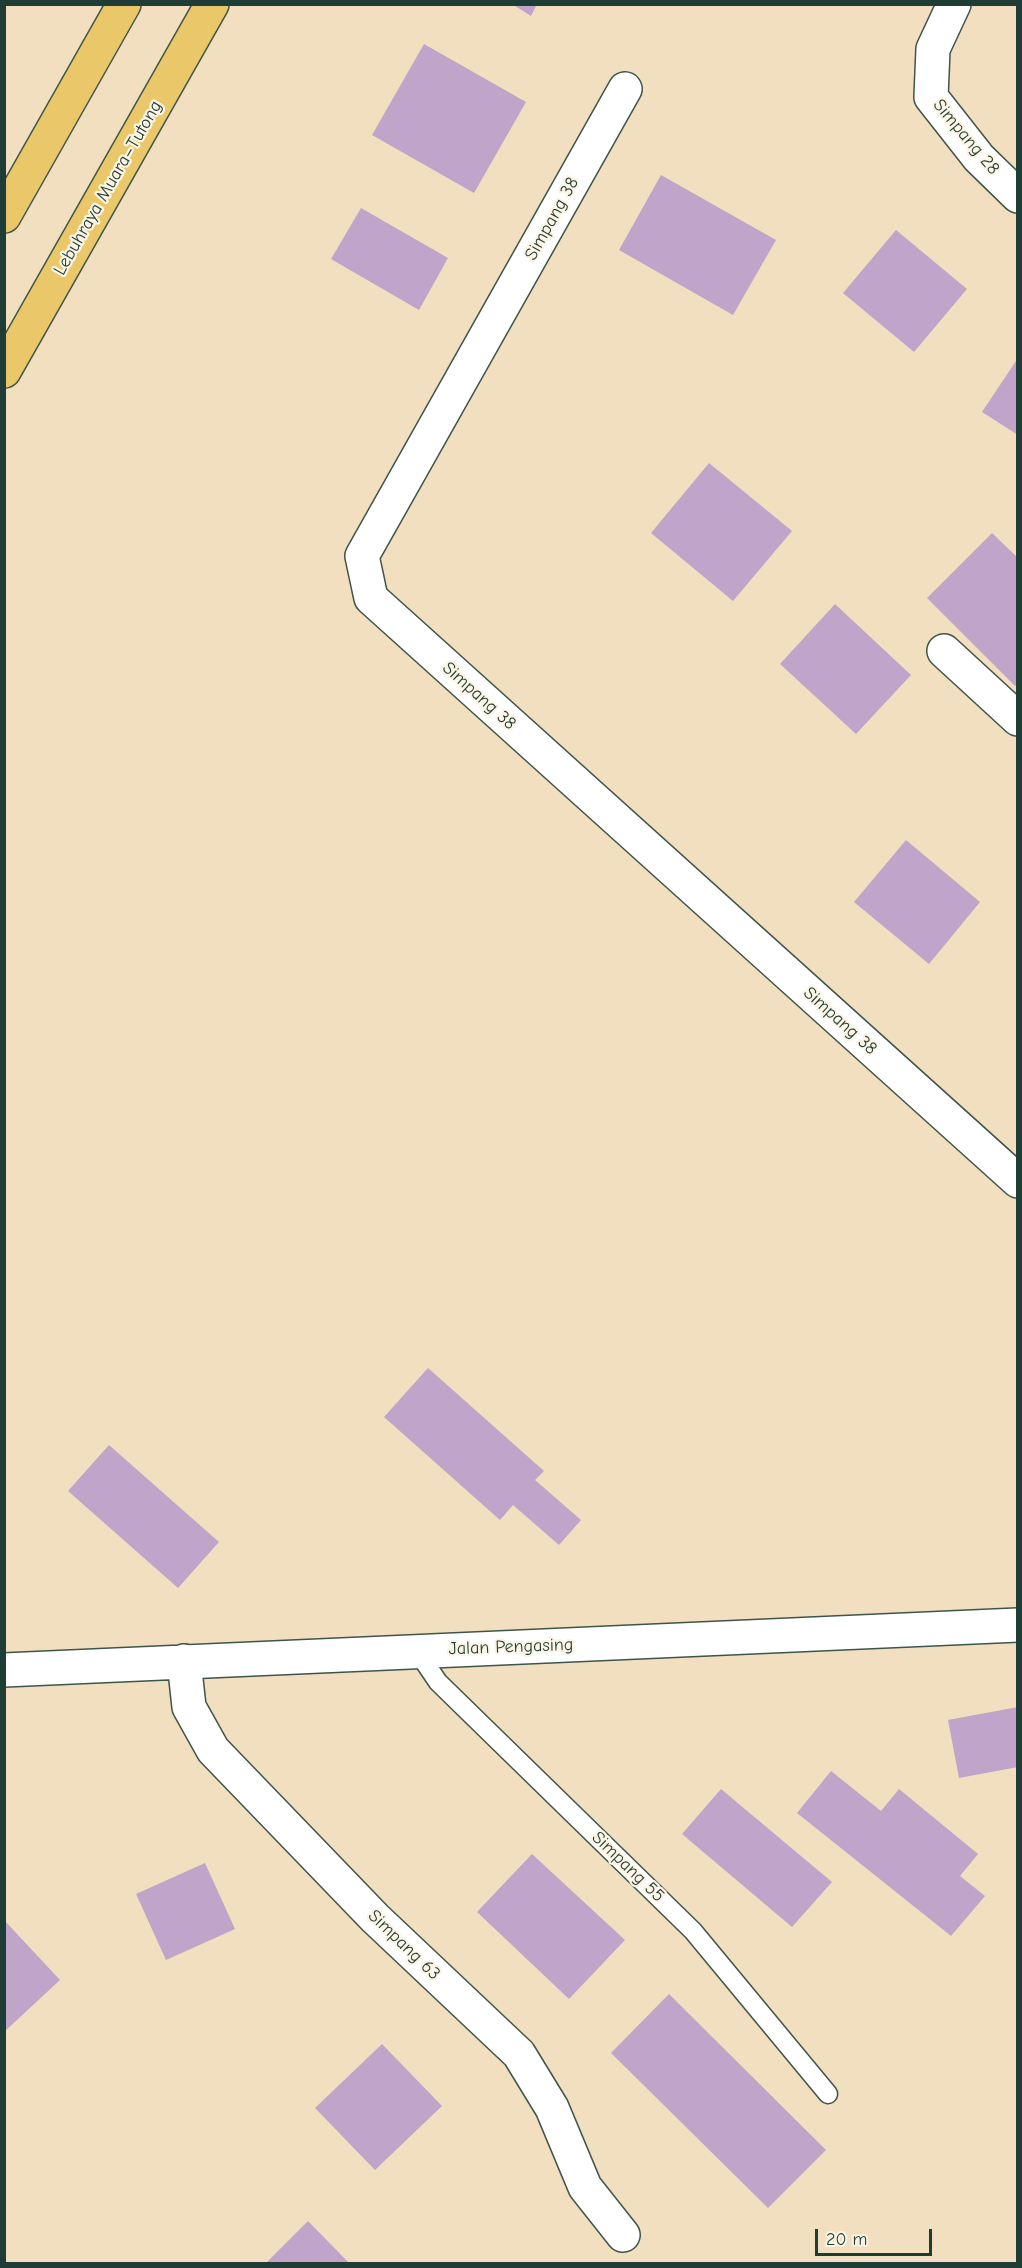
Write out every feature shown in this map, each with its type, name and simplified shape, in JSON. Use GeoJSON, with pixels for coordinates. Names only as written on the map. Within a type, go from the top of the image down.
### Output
{"type":"FeatureCollection","features":[{"type":"Feature","properties":{"kind":"highway"},"geometry":{"type":"LineString","coordinates":[[4,216],[124,4]]}},
{"type":"Feature","properties":{"kind":"highway","name":"Lebuhraya Muara–Tutong"},"geometry":{"type":"LineString","coordinates":[[4,371],[212,4]]}},
{"type":"Feature","properties":{"kind":"street","name":"Simpang 28"},"geometry":{"type":"LineString","coordinates":[[954,4],[933,49],[931,97],[979,158],[1017,196]]}},
{"type":"Feature","properties":{"kind":"street","name":"Simpang 38"},"geometry":{"type":"LineString","coordinates":[[625,89],[362,556],[371,598],[1017,1181]]}},
{"type":"Feature","properties":{"kind":"street"},"geometry":{"type":"LineString","coordinates":[[944,651],[1017,719]]}},
{"type":"Feature","properties":{"kind":"street","name":"Jalan Pengasing"},"geometry":{"type":"LineString","coordinates":[[4,1670],[1017,1625]]}},
{"type":"Feature","properties":{"kind":"street","name":"Simpang 63"},"geometry":{"type":"LineString","coordinates":[[184,1661],[189,1707],[213,1750],[375,1918],[519,2054],[552,2108],[585,2187],[623,2235]]}},
{"type":"Feature","properties":{"kind":"lane","name":"Simpang 55"},"geometry":{"type":"LineString","coordinates":[[417,1651],[438,1682],[693,1931],[828,2094]]}},
{"type":"Feature","properties":{"kind":"building"},"geometry":{"type":"Polygon","coordinates":[[[512,4],[537,4],[531,16],[512,4]]]}},
{"type":"Feature","properties":{"kind":"building"},"geometry":{"type":"Polygon","coordinates":[[[424,44],[526,102],[474,193],[372,135],[424,44]]]}},
{"type":"Feature","properties":{"kind":"building"},"geometry":{"type":"Polygon","coordinates":[[[661,175],[776,240],[733,315],[619,250],[661,175]]]}},
{"type":"Feature","properties":{"kind":"building"},"geometry":{"type":"Polygon","coordinates":[[[361,208],[448,258],[419,310],[331,259],[361,208]]]}},
{"type":"Feature","properties":{"kind":"building"},"geometry":{"type":"Polygon","coordinates":[[[896,230],[967,289],[914,352],[843,293],[896,230]]]}},
{"type":"Feature","properties":{"kind":"building"},"geometry":{"type":"Polygon","coordinates":[[[1018,358],[1018,435],[982,412],[1018,358]]]}},
{"type":"Feature","properties":{"kind":"building"},"geometry":{"type":"Polygon","coordinates":[[[709,463],[792,531],[733,601],[651,533],[709,463]]]}},
{"type":"Feature","properties":{"kind":"building"},"geometry":{"type":"Polygon","coordinates":[[[992,533],[1018,558],[1018,684],[1015,686],[927,598],[992,533]]]}},
{"type":"Feature","properties":{"kind":"building"},"geometry":{"type":"Polygon","coordinates":[[[835,604],[911,675],[856,734],[780,664],[835,604]]]}},
{"type":"Feature","properties":{"kind":"building"},"geometry":{"type":"Polygon","coordinates":[[[906,840],[980,902],[929,964],[854,902],[906,840]]]}},
{"type":"Feature","properties":{"kind":"building"},"geometry":{"type":"Polygon","coordinates":[[[428,1368],[544,1471],[535,1480],[581,1520],[559,1545],[513,1505],[500,1520],[384,1417],[428,1368]]]}},
{"type":"Feature","properties":{"kind":"building"},"geometry":{"type":"Polygon","coordinates":[[[109,1445],[219,1542],[178,1588],[68,1491],[109,1445]]]}},
{"type":"Feature","properties":{"kind":"building"},"geometry":{"type":"Polygon","coordinates":[[[1018,1707],[1018,1767],[959,1778],[948,1720],[1018,1707]]]}},
{"type":"Feature","properties":{"kind":"building"},"geometry":{"type":"Polygon","coordinates":[[[831,1771],[881,1811],[899,1789],[978,1854],[960,1876],[985,1896],[951,1936],[797,1813],[831,1771]]]}},
{"type":"Feature","properties":{"kind":"building"},"geometry":{"type":"Polygon","coordinates":[[[721,1789],[832,1882],[792,1927],[682,1834],[721,1789]]]}},
{"type":"Feature","properties":{"kind":"building"},"geometry":{"type":"Polygon","coordinates":[[[532,1854],[625,1940],[569,1999],[477,1912],[532,1854]]]}},
{"type":"Feature","properties":{"kind":"building"},"geometry":{"type":"Polygon","coordinates":[[[205,1863],[235,1929],[166,1960],[136,1894],[205,1863]]]}},
{"type":"Feature","properties":{"kind":"building"},"geometry":{"type":"Polygon","coordinates":[[[4,1920],[60,1980],[4,2032],[4,1920]]]}},
{"type":"Feature","properties":{"kind":"building"},"geometry":{"type":"Polygon","coordinates":[[[669,1994],[826,2150],[768,2208],[611,2053],[669,1994]]]}},
{"type":"Feature","properties":{"kind":"building"},"geometry":{"type":"Polygon","coordinates":[[[382,2044],[442,2106],[375,2170],[315,2108],[382,2044]]]}},
{"type":"Feature","properties":{"kind":"building"},"geometry":{"type":"Polygon","coordinates":[[[308,2221],[350,2264],[265,2264],[308,2221]]]}}]}
